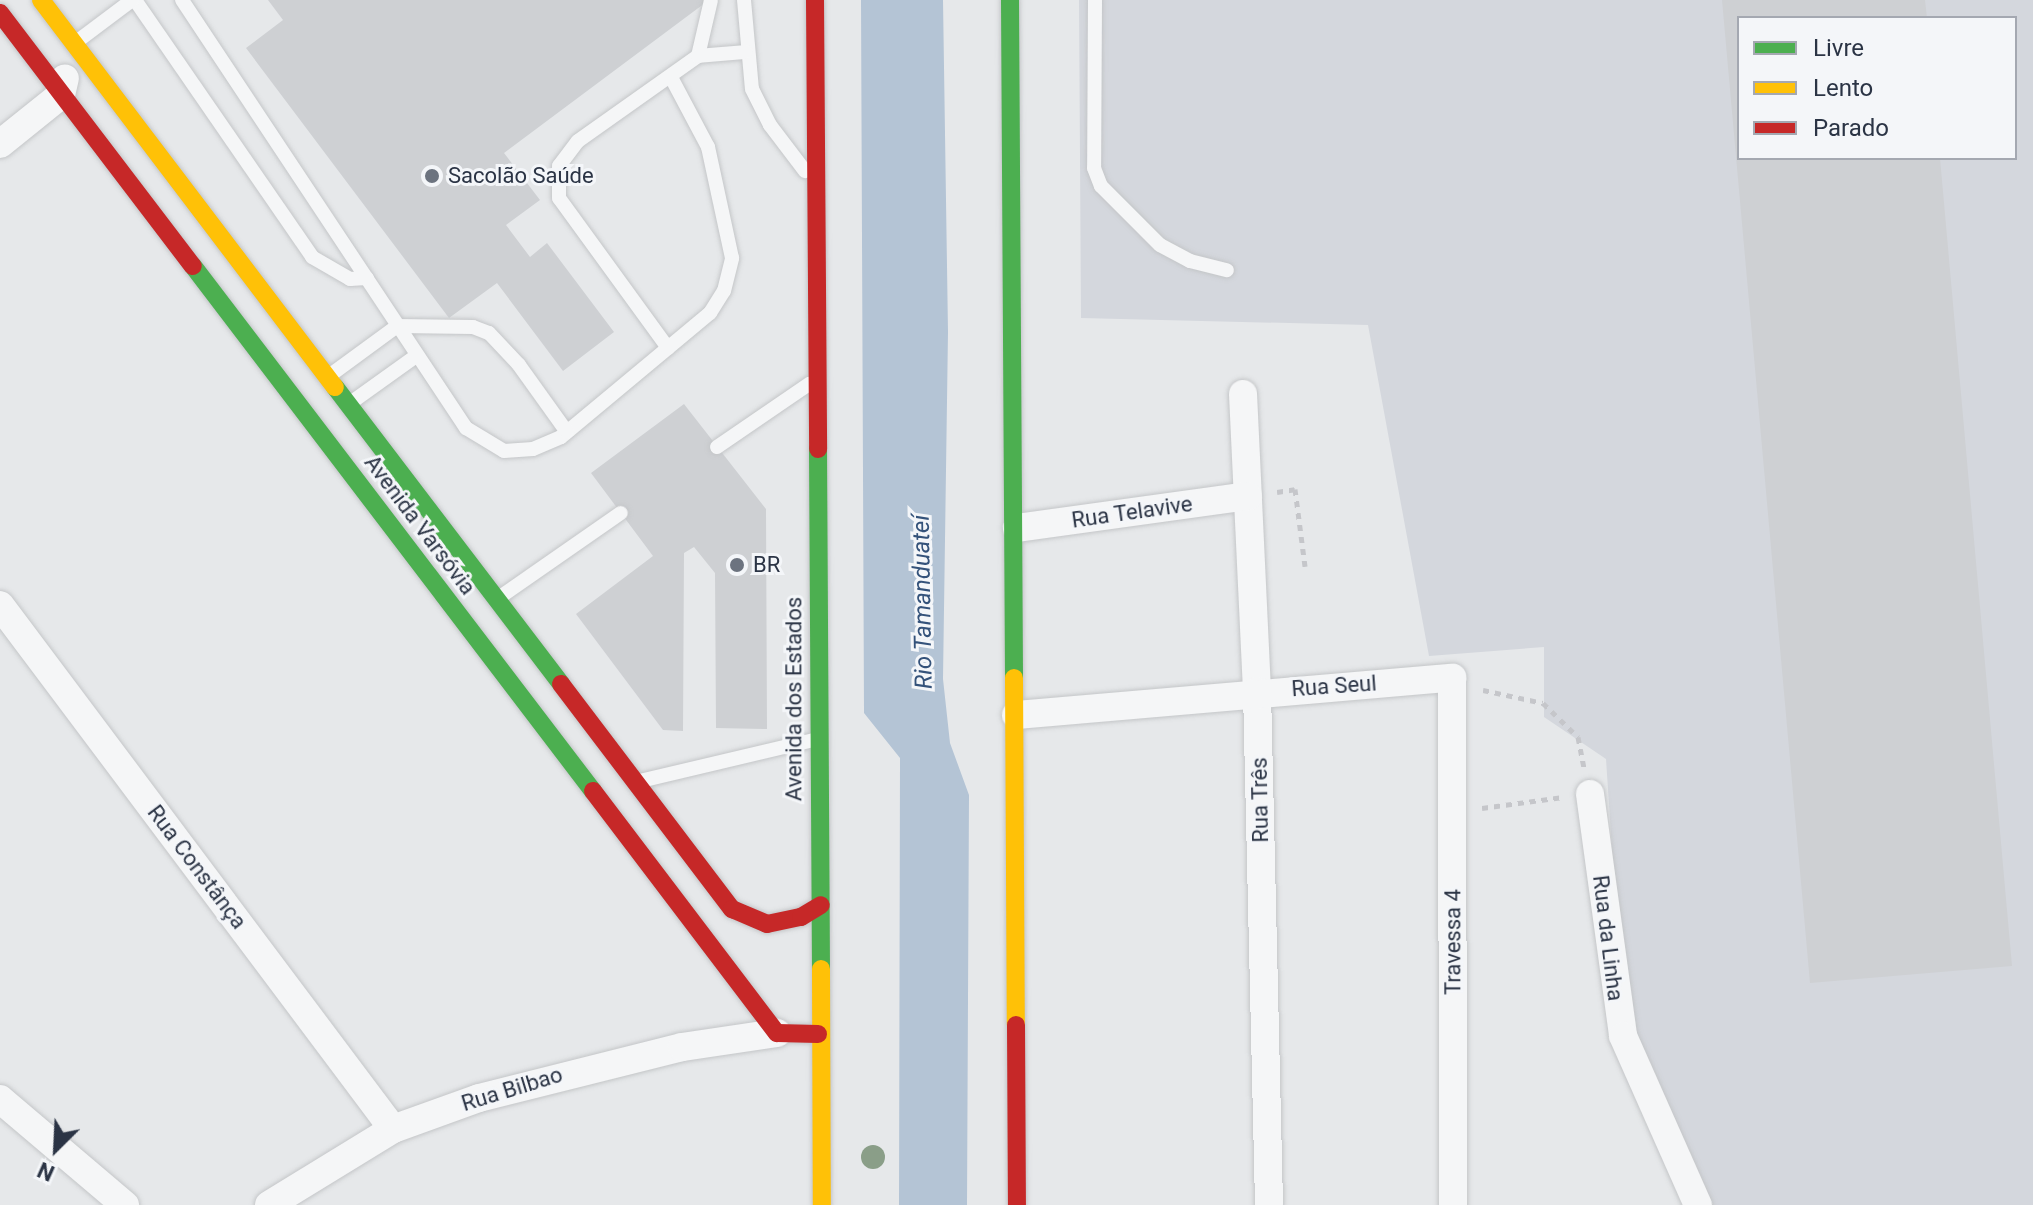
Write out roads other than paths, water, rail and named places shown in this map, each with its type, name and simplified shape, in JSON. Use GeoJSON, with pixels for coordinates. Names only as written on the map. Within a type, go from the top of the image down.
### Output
{"type":"FeatureCollection","features":[{"type":"Feature","properties":{"kind":"main road","name":"Avenida Varsóvia"},"geometry":{"type":"LineString","coordinates":[[41,0],[741,916],[767,924],[784,923],[821,905]]}},
{"type":"Feature","properties":{"kind":"main road","name":"Avenida dos Estados"},"geometry":{"type":"LineString","coordinates":[[815,0],[819,377],[817,740],[821,905],[818,1034],[822,1205]]}},
{"type":"Feature","properties":{"kind":"main road"},"geometry":{"type":"LineString","coordinates":[[1010,0],[1017,528],[1017,1205]]}},
{"type":"Feature","properties":{"kind":"main road","name":"Avenida Varsóvia"},"geometry":{"type":"LineString","coordinates":[[0,13],[777,1033]]}},
{"type":"Feature","properties":{"kind":"main road"},"geometry":{"type":"LineString","coordinates":[[777,1033],[818,1034]]}},
{"type":"Feature","properties":{"kind":"street"},"geometry":{"type":"LineString","coordinates":[[0,144],[61,95],[74,44]]}},
{"type":"Feature","properties":{"kind":"street","name":"Rua Três"},"geometry":{"type":"LineString","coordinates":[[1243,394],[1257,691],[1269,1205]]}},
{"type":"Feature","properties":{"kind":"street","name":"Rua Telavive"},"geometry":{"type":"LineString","coordinates":[[1017,528],[1248,496]]}},
{"type":"Feature","properties":{"kind":"street","name":"Rua Constânça"},"geometry":{"type":"LineString","coordinates":[[0,605],[393,1129]]}},
{"type":"Feature","properties":{"kind":"street","name":"Rua Seul"},"geometry":{"type":"LineString","coordinates":[[1016,715],[1257,691],[1452,678]]}},
{"type":"Feature","properties":{"kind":"street","name":"Travessa 4"},"geometry":{"type":"LineString","coordinates":[[1452,678],[1453,1205]]}},
{"type":"Feature","properties":{"kind":"street","name":"Rua da Linha"},"geometry":{"type":"LineString","coordinates":[[1590,794],[1623,1036],[1698,1205]]}},
{"type":"Feature","properties":{"kind":"street","name":"Rua Bilbao"},"geometry":{"type":"LineString","coordinates":[[269,1205],[393,1129],[571,1071],[777,1033]]}},
{"type":"Feature","properties":{"kind":"street"},"geometry":{"type":"LineString","coordinates":[[0,1099],[125,1205]]}},
{"type":"Feature","properties":{"kind":"lane"},"geometry":{"type":"LineString","coordinates":[[74,44],[134,0],[312,257],[350,279],[367,278]]}},
{"type":"Feature","properties":{"kind":"lane"},"geometry":{"type":"LineString","coordinates":[[182,0],[466,428],[484,443],[504,451],[533,449],[567,432],[710,313],[724,291],[732,258],[708,147],[671,77]]}},
{"type":"Feature","properties":{"kind":"lane"},"geometry":{"type":"LineString","coordinates":[[698,56],[711,0]]}},
{"type":"Feature","properties":{"kind":"lane"},"geometry":{"type":"LineString","coordinates":[[744,0],[746,52],[752,89],[770,125],[818,187]]}},
{"type":"Feature","properties":{"kind":"lane"},"geometry":{"type":"LineString","coordinates":[[1095,0],[1094,168],[1101,186],[1167,250],[1227,270]]}},
{"type":"Feature","properties":{"kind":"lane"},"geometry":{"type":"LineString","coordinates":[[668,348],[559,198],[556,182],[559,166],[578,141],[698,56],[746,52]]}},
{"type":"Feature","properties":{"kind":"lane"},"geometry":{"type":"LineString","coordinates":[[328,378],[397,326],[473,327],[489,333],[567,432]]}},
{"type":"Feature","properties":{"kind":"lane"},"geometry":{"type":"LineString","coordinates":[[349,404],[416,356]]}},
{"type":"Feature","properties":{"kind":"lane"},"geometry":{"type":"LineString","coordinates":[[717,447],[819,377]]}},
{"type":"Feature","properties":{"kind":"lane"},"geometry":{"type":"LineString","coordinates":[[497,600],[621,513]]}},
{"type":"Feature","properties":{"kind":"lane"},"geometry":{"type":"LineString","coordinates":[[636,782],[817,740]]}},
{"type":"Feature","properties":{"kind":"water","name":"Rio Tamanduateí"},"geometry":{"type":"Polygon","coordinates":[[[861,0],[943,0],[948,332],[943,679],[950,743],[969,795],[967,1205],[899,1205],[900,758],[864,713],[861,0]]]}},
{"type":"Feature","properties":{"kind":"place","name":"Sacolão Saúde"},"geometry":{"type":"Point","coordinates":[432,176]}},
{"type":"Feature","properties":{"kind":"place","name":"BR"},"geometry":{"type":"Point","coordinates":[737,565]}}]}
